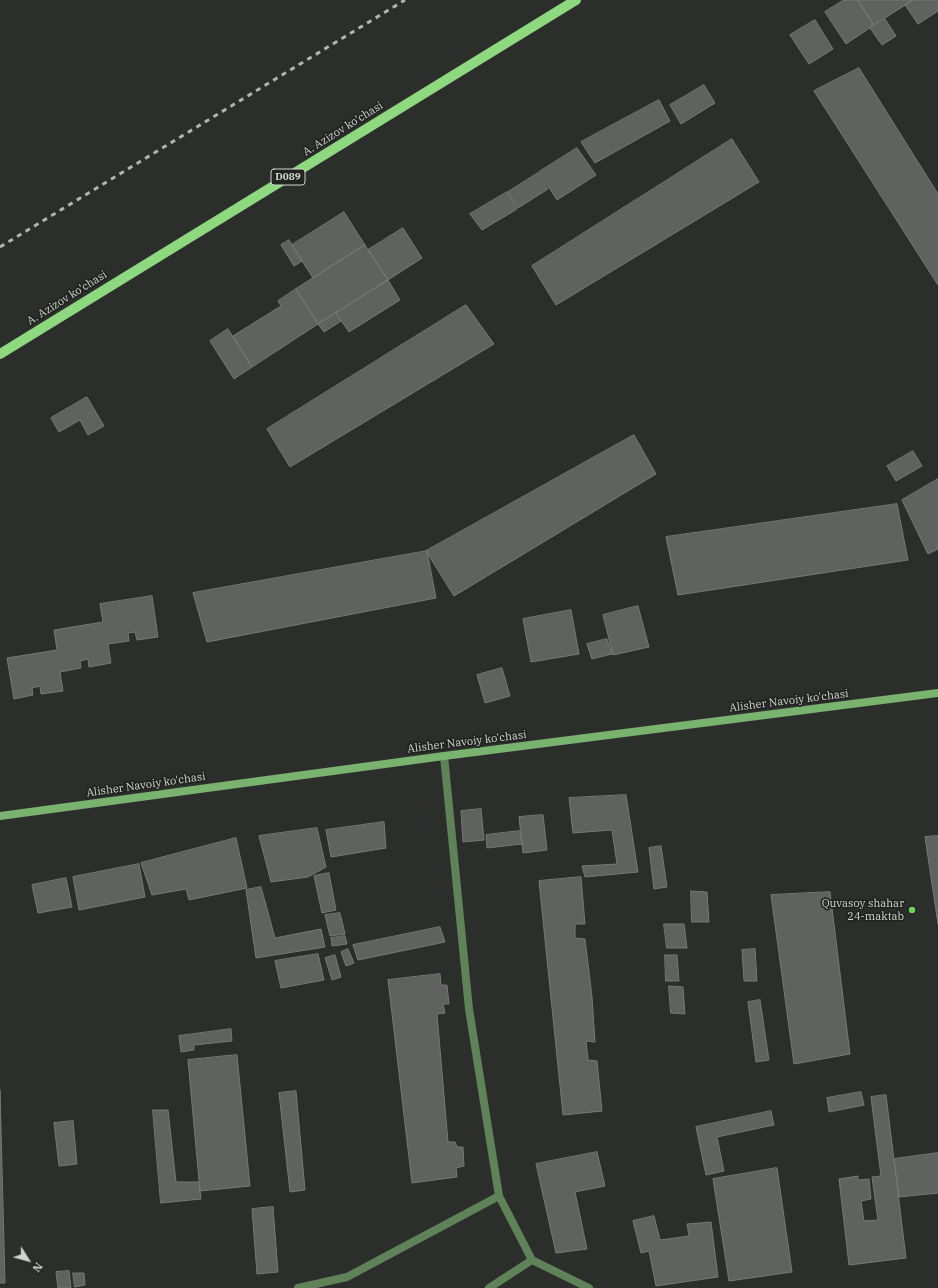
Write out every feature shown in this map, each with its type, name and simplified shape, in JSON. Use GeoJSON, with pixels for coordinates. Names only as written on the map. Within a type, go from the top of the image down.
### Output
{"type":"FeatureCollection","features":[{"type":"Feature","properties":{"kind":"main road","name":"A. Azizov ko'chasi"},"geometry":{"type":"LineString","coordinates":[[0,354],[576,0]]}},
{"type":"Feature","properties":{"kind":"street","name":"Alisher Navoiy ko'chasi"},"geometry":{"type":"LineString","coordinates":[[0,816],[444,756],[938,693]]}},
{"type":"Feature","properties":{"kind":"street"},"geometry":{"type":"LineString","coordinates":[[444,756],[469,1009],[499,1196],[532,1260],[589,1288]]}},
{"type":"Feature","properties":{"kind":"street"},"geometry":{"type":"LineString","coordinates":[[298,1288],[347,1278],[499,1196]]}},
{"type":"Feature","properties":{"kind":"street"},"geometry":{"type":"LineString","coordinates":[[489,1288],[532,1260]]}},
{"type":"Feature","properties":{"kind":"building"},"geometry":{"type":"Polygon","coordinates":[[[844,0],[858,0],[874,25],[846,44],[825,12],[844,0]]]}},
{"type":"Feature","properties":{"kind":"building"},"geometry":{"type":"Polygon","coordinates":[[[858,0],[913,0],[874,25],[858,0]]]}},
{"type":"Feature","properties":{"kind":"building"},"geometry":{"type":"Polygon","coordinates":[[[913,0],[938,0],[938,11],[918,24],[905,5],[913,0]]]}},
{"type":"Feature","properties":{"kind":"building"},"geometry":{"type":"Polygon","coordinates":[[[885,19],[896,36],[882,45],[870,28],[885,19]]]}},
{"type":"Feature","properties":{"kind":"building"},"geometry":{"type":"Polygon","coordinates":[[[815,20],[833,49],[809,64],[790,35],[815,20]]]}},
{"type":"Feature","properties":{"kind":"building"},"geometry":{"type":"Polygon","coordinates":[[[859,68],[938,194],[938,285],[814,91],[859,68]]]}},
{"type":"Feature","properties":{"kind":"building"},"geometry":{"type":"Polygon","coordinates":[[[704,85],[715,103],[681,124],[670,105],[704,85]]]}},
{"type":"Feature","properties":{"kind":"building"},"geometry":{"type":"Polygon","coordinates":[[[659,100],[670,121],[595,163],[581,142],[659,100]]]}},
{"type":"Feature","properties":{"kind":"building"},"geometry":{"type":"Polygon","coordinates":[[[732,139],[759,182],[556,305],[532,266],[732,139]]]}},
{"type":"Feature","properties":{"kind":"building"},"geometry":{"type":"Polygon","coordinates":[[[577,148],[596,175],[557,200],[539,172],[577,148]]]}},
{"type":"Feature","properties":{"kind":"building"},"geometry":{"type":"Polygon","coordinates":[[[538,173],[548,189],[518,208],[508,192],[538,173]]]}},
{"type":"Feature","properties":{"kind":"building"},"geometry":{"type":"Polygon","coordinates":[[[507,192],[517,209],[482,230],[470,214],[507,192]]]}},
{"type":"Feature","properties":{"kind":"building"},"geometry":{"type":"Polygon","coordinates":[[[344,212],[365,245],[313,278],[292,245],[344,212]]]}},
{"type":"Feature","properties":{"kind":"building"},"geometry":{"type":"Polygon","coordinates":[[[403,228],[422,258],[388,280],[368,250],[403,228]]]}},
{"type":"Feature","properties":{"kind":"building"},"geometry":{"type":"Polygon","coordinates":[[[289,240],[302,261],[294,266],[281,245],[289,240]]]}},
{"type":"Feature","properties":{"kind":"building"},"geometry":{"type":"Polygon","coordinates":[[[365,245],[388,280],[318,324],[296,289],[365,245]]]}},
{"type":"Feature","properties":{"kind":"building"},"geometry":{"type":"Polygon","coordinates":[[[388,280],[400,300],[349,332],[336,313],[388,280]]]}},
{"type":"Feature","properties":{"kind":"building"},"geometry":{"type":"Polygon","coordinates":[[[296,289],[318,324],[252,367],[233,336],[281,306],[278,301],[296,289]]]}},
{"type":"Feature","properties":{"kind":"building"},"geometry":{"type":"Polygon","coordinates":[[[466,305],[494,344],[290,467],[267,429],[466,305]]]}},
{"type":"Feature","properties":{"kind":"building"},"geometry":{"type":"Polygon","coordinates":[[[336,313],[341,321],[324,332],[318,324],[336,313]]]}},
{"type":"Feature","properties":{"kind":"building"},"geometry":{"type":"Polygon","coordinates":[[[228,329],[252,367],[234,379],[210,341],[228,329]]]}},
{"type":"Feature","properties":{"kind":"building"},"geometry":{"type":"Polygon","coordinates":[[[87,397],[104,426],[88,435],[80,420],[59,432],[51,418],[87,397]]]}},
{"type":"Feature","properties":{"kind":"building"},"geometry":{"type":"Polygon","coordinates":[[[634,435],[656,474],[454,596],[426,551],[634,435]]]}},
{"type":"Feature","properties":{"kind":"building"},"geometry":{"type":"Polygon","coordinates":[[[913,451],[922,466],[896,481],[887,466],[913,451]]]}},
{"type":"Feature","properties":{"kind":"building"},"geometry":{"type":"Polygon","coordinates":[[[938,479],[938,549],[928,554],[902,500],[938,479]]]}},
{"type":"Feature","properties":{"kind":"building"},"geometry":{"type":"Polygon","coordinates":[[[897,504],[908,560],[678,595],[666,537],[897,504]]]}},
{"type":"Feature","properties":{"kind":"building"},"geometry":{"type":"Polygon","coordinates":[[[427,551],[436,598],[207,642],[193,593],[427,551]]]}},
{"type":"Feature","properties":{"kind":"building"},"geometry":{"type":"Polygon","coordinates":[[[152,596],[158,637],[137,640],[135,632],[128,633],[129,641],[108,644],[111,663],[89,667],[88,659],[80,661],[81,668],[60,672],[63,691],[41,694],[40,686],[32,688],[33,695],[14,699],[7,658],[57,650],[54,630],[103,622],[100,604],[152,596]]]}},
{"type":"Feature","properties":{"kind":"building"},"geometry":{"type":"Polygon","coordinates":[[[638,606],[649,647],[613,655],[603,615],[638,606]]]}},
{"type":"Feature","properties":{"kind":"building"},"geometry":{"type":"Polygon","coordinates":[[[571,610],[579,654],[531,662],[523,619],[571,610]]]}},
{"type":"Feature","properties":{"kind":"building"},"geometry":{"type":"Polygon","coordinates":[[[607,639],[612,654],[592,659],[587,644],[607,639]]]}},
{"type":"Feature","properties":{"kind":"building"},"geometry":{"type":"Polygon","coordinates":[[[502,668],[510,696],[485,703],[477,675],[502,668]]]}},
{"type":"Feature","properties":{"kind":"building"},"geometry":{"type":"Polygon","coordinates":[[[626,795],[638,872],[585,877],[582,866],[617,864],[612,830],[573,833],[569,798],[626,795]]]}},
{"type":"Feature","properties":{"kind":"building"},"geometry":{"type":"Polygon","coordinates":[[[481,809],[484,840],[463,842],[461,811],[481,809]]]}},
{"type":"Feature","properties":{"kind":"building"},"geometry":{"type":"Polygon","coordinates":[[[543,815],[547,850],[523,853],[519,817],[543,815]]]}},
{"type":"Feature","properties":{"kind":"building"},"geometry":{"type":"Polygon","coordinates":[[[384,822],[386,848],[331,857],[326,830],[384,822]]]}},
{"type":"Feature","properties":{"kind":"building"},"geometry":{"type":"Polygon","coordinates":[[[317,828],[326,867],[308,877],[271,882],[259,836],[317,828]]]}},
{"type":"Feature","properties":{"kind":"building"},"geometry":{"type":"Polygon","coordinates":[[[520,831],[522,844],[487,848],[486,835],[520,831]]]}},
{"type":"Feature","properties":{"kind":"building"},"geometry":{"type":"Polygon","coordinates":[[[938,836],[938,924],[925,837],[938,836]]]}},
{"type":"Feature","properties":{"kind":"building"},"geometry":{"type":"Polygon","coordinates":[[[236,838],[247,888],[189,900],[186,889],[152,895],[141,863],[236,838]]]}},
{"type":"Feature","properties":{"kind":"building"},"geometry":{"type":"Polygon","coordinates":[[[661,846],[667,887],[654,889],[649,848],[661,846]]]}},
{"type":"Feature","properties":{"kind":"building"},"geometry":{"type":"Polygon","coordinates":[[[139,864],[145,897],[79,910],[73,877],[139,864]]]}},
{"type":"Feature","properties":{"kind":"building"},"geometry":{"type":"Polygon","coordinates":[[[329,873],[336,910],[322,913],[314,876],[329,873]]]}},
{"type":"Feature","properties":{"kind":"building"},"geometry":{"type":"Polygon","coordinates":[[[581,877],[585,924],[575,924],[575,938],[585,939],[592,997],[595,1042],[586,1041],[588,1060],[597,1061],[602,1111],[563,1115],[539,881],[581,877]]]}},
{"type":"Feature","properties":{"kind":"building"},"geometry":{"type":"Polygon","coordinates":[[[66,878],[72,907],[38,913],[32,885],[66,878]]]}},
{"type":"Feature","properties":{"kind":"building"},"geometry":{"type":"Polygon","coordinates":[[[261,887],[275,938],[321,929],[325,947],[256,958],[246,890],[261,887]]]}},
{"type":"Feature","properties":{"kind":"building"},"geometry":{"type":"Polygon","coordinates":[[[691,891],[707,892],[709,922],[692,922],[691,891]]]}},
{"type":"Feature","properties":{"kind":"building"},"geometry":{"type":"Polygon","coordinates":[[[830,892],[850,1054],[794,1064],[771,895],[830,892]]]}},
{"type":"Feature","properties":{"kind":"building"},"geometry":{"type":"Polygon","coordinates":[[[340,913],[345,934],[330,936],[325,915],[340,913]]]}},
{"type":"Feature","properties":{"kind":"building"},"geometry":{"type":"Polygon","coordinates":[[[664,924],[684,924],[687,948],[667,948],[664,924]]]}},
{"type":"Feature","properties":{"kind":"building"},"geometry":{"type":"Polygon","coordinates":[[[440,927],[445,942],[358,960],[353,945],[440,927]]]}},
{"type":"Feature","properties":{"kind":"building"},"geometry":{"type":"Polygon","coordinates":[[[345,936],[347,944],[332,946],[331,938],[345,936]]]}},
{"type":"Feature","properties":{"kind":"building"},"geometry":{"type":"Polygon","coordinates":[[[348,949],[354,963],[346,966],[341,952],[348,949]]]}},
{"type":"Feature","properties":{"kind":"building"},"geometry":{"type":"Polygon","coordinates":[[[755,949],[757,981],[744,981],[742,950],[755,949]]]}},
{"type":"Feature","properties":{"kind":"building"},"geometry":{"type":"Polygon","coordinates":[[[318,954],[324,980],[281,988],[275,961],[318,954]]]}},
{"type":"Feature","properties":{"kind":"building"},"geometry":{"type":"Polygon","coordinates":[[[335,955],[341,977],[332,980],[325,958],[335,955]]]}},
{"type":"Feature","properties":{"kind":"building"},"geometry":{"type":"Polygon","coordinates":[[[665,955],[677,955],[679,981],[666,981],[665,955]]]}},
{"type":"Feature","properties":{"kind":"building"},"geometry":{"type":"Polygon","coordinates":[[[440,974],[441,985],[447,985],[449,1004],[443,1004],[445,1013],[437,1014],[448,1142],[455,1142],[457,1147],[463,1147],[464,1166],[456,1168],[457,1177],[412,1183],[388,980],[440,974]]]}},
{"type":"Feature","properties":{"kind":"building"},"geometry":{"type":"Polygon","coordinates":[[[669,986],[683,987],[685,1014],[671,1013],[669,986]]]}},
{"type":"Feature","properties":{"kind":"building"},"geometry":{"type":"Polygon","coordinates":[[[760,1000],[769,1060],[756,1062],[748,1002],[760,1000]]]}},
{"type":"Feature","properties":{"kind":"building"},"geometry":{"type":"Polygon","coordinates":[[[231,1029],[232,1041],[194,1045],[194,1050],[181,1052],[179,1036],[231,1029]]]}},
{"type":"Feature","properties":{"kind":"building"},"geometry":{"type":"Polygon","coordinates":[[[237,1055],[250,1186],[200,1191],[188,1060],[237,1055]]]}},
{"type":"Feature","properties":{"kind":"building"},"geometry":{"type":"Polygon","coordinates":[[[0,1090],[5,1283],[0,1283],[0,1090]]]}},
{"type":"Feature","properties":{"kind":"building"},"geometry":{"type":"Polygon","coordinates":[[[296,1091],[305,1190],[290,1192],[279,1093],[296,1091]]]}},
{"type":"Feature","properties":{"kind":"building"},"geometry":{"type":"Polygon","coordinates":[[[861,1092],[864,1105],[829,1112],[827,1098],[861,1092]]]}},
{"type":"Feature","properties":{"kind":"building"},"geometry":{"type":"Polygon","coordinates":[[[886,1095],[906,1258],[849,1265],[839,1179],[858,1176],[858,1180],[869,1179],[871,1199],[861,1201],[864,1221],[878,1220],[872,1177],[881,1176],[871,1097],[886,1095]]]}},
{"type":"Feature","properties":{"kind":"building"},"geometry":{"type":"Polygon","coordinates":[[[153,1110],[168,1110],[176,1182],[199,1182],[201,1199],[161,1203],[153,1110]]]}},
{"type":"Feature","properties":{"kind":"building"},"geometry":{"type":"Polygon","coordinates":[[[771,1111],[774,1125],[717,1137],[724,1171],[706,1175],[696,1127],[771,1111]]]}},
{"type":"Feature","properties":{"kind":"building"},"geometry":{"type":"Polygon","coordinates":[[[73,1121],[77,1164],[59,1166],[54,1123],[73,1121]]]}},
{"type":"Feature","properties":{"kind":"building"},"geometry":{"type":"Polygon","coordinates":[[[597,1152],[605,1186],[575,1192],[587,1249],[556,1253],[536,1164],[597,1152]]]}},
{"type":"Feature","properties":{"kind":"building"},"geometry":{"type":"Polygon","coordinates":[[[938,1153],[938,1193],[899,1197],[894,1159],[938,1153]]]}},
{"type":"Feature","properties":{"kind":"building"},"geometry":{"type":"Polygon","coordinates":[[[777,1168],[792,1272],[729,1281],[713,1179],[777,1168]]]}},
{"type":"Feature","properties":{"kind":"building"},"geometry":{"type":"Polygon","coordinates":[[[273,1207],[278,1272],[257,1274],[252,1209],[273,1207]]]}},
{"type":"Feature","properties":{"kind":"building"},"geometry":{"type":"Polygon","coordinates":[[[654,1216],[660,1240],[689,1236],[687,1224],[711,1222],[718,1277],[656,1286],[649,1251],[641,1253],[633,1221],[654,1216]]]}},
{"type":"Feature","properties":{"kind":"building"},"geometry":{"type":"Polygon","coordinates":[[[69,1271],[71,1288],[58,1288],[56,1272],[69,1271]]]}},
{"type":"Feature","properties":{"kind":"building"},"geometry":{"type":"Polygon","coordinates":[[[73,1273],[84,1273],[85,1285],[75,1287],[73,1273]]]}},
{"type":"Feature","properties":{"kind":"railway"},"geometry":{"type":"LineString","coordinates":[[0,247],[405,0]]}},
{"type":"Feature","properties":{"kind":"place","name":"Quvasoy shahar 24-maktab"},"geometry":{"type":"Point","coordinates":[912,910]}}]}
